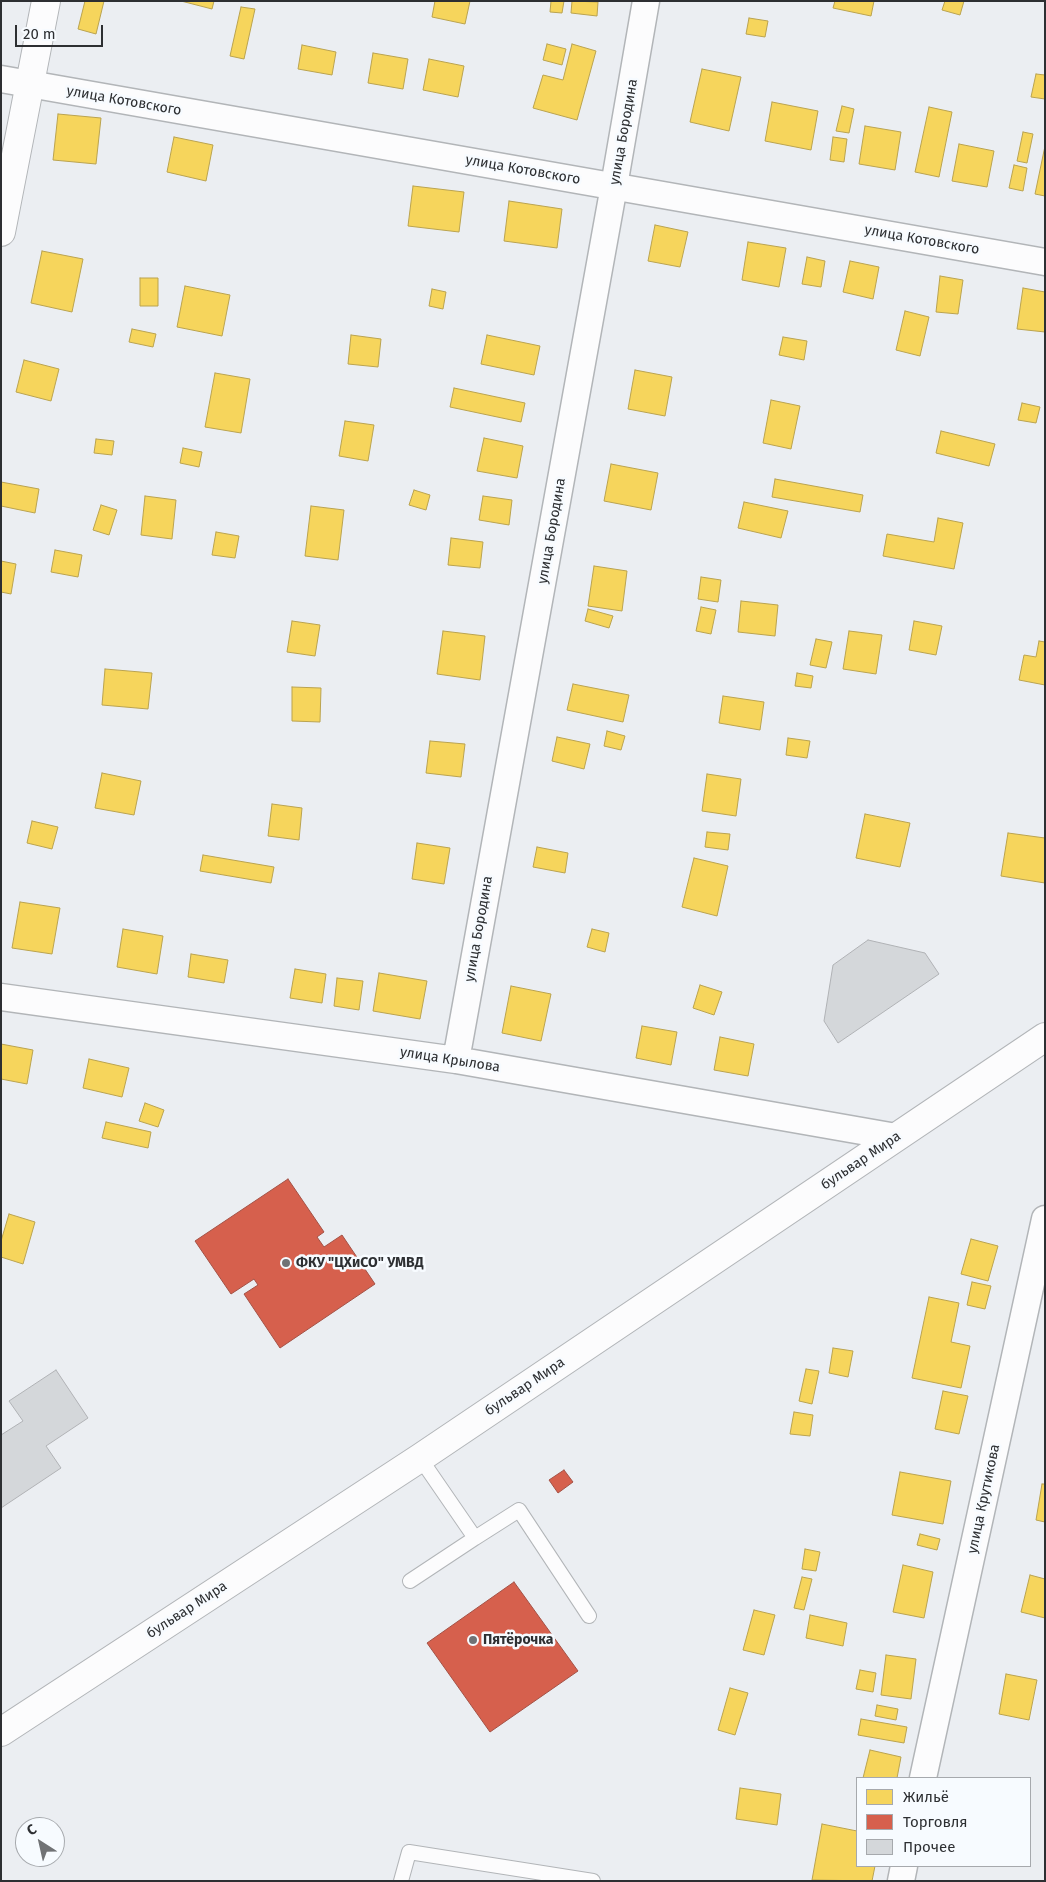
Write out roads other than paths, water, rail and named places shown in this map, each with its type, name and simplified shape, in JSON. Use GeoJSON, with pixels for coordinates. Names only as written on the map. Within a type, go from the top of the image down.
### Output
{"type":"FeatureCollection","features":[{"type":"Feature","properties":{"kind":"main road"},"geometry":{"type":"LineString","coordinates":[[1,232],[46,1]]}},
{"type":"Feature","properties":{"kind":"main road","name":"бульвар Мира"},"geometry":{"type":"LineString","coordinates":[[1,1732],[420,1458],[1045,1037]]}},
{"type":"Feature","properties":{"kind":"street","name":"улица Бородина"},"geometry":{"type":"LineString","coordinates":[[456,1060],[646,1]]}},
{"type":"Feature","properties":{"kind":"street","name":"улица Котовского"},"geometry":{"type":"LineString","coordinates":[[1,79],[1045,262]]}},
{"type":"Feature","properties":{"kind":"street","name":"улица Крылова"},"geometry":{"type":"LineString","coordinates":[[1,997],[456,1060],[896,1137]]}},
{"type":"Feature","properties":{"kind":"street","name":"улица Крутикова"},"geometry":{"type":"LineString","coordinates":[[923,1777],[1045,1219]]}},
{"type":"Feature","properties":{"kind":"street"},"geometry":{"type":"LineString","coordinates":[[901,1881],[904,1867]]}},
{"type":"Feature","properties":{"kind":"lane"},"geometry":{"type":"LineString","coordinates":[[420,1458],[475,1538]]}},
{"type":"Feature","properties":{"kind":"lane"},"geometry":{"type":"LineString","coordinates":[[410,1580],[519,1510],[589,1616]]}},
{"type":"Feature","properties":{"kind":"lane"},"geometry":{"type":"LineString","coordinates":[[401,1881],[409,1852],[593,1881]]}},
{"type":"Feature","properties":{"kind":"place","name":"ФКУ \"ЦХиСО\" УМВД"},"geometry":{"type":"Point","coordinates":[286,1263]}},
{"type":"Feature","properties":{"kind":"place","name":"Пятёрочка"},"geometry":{"type":"Point","coordinates":[473,1640]}}]}
